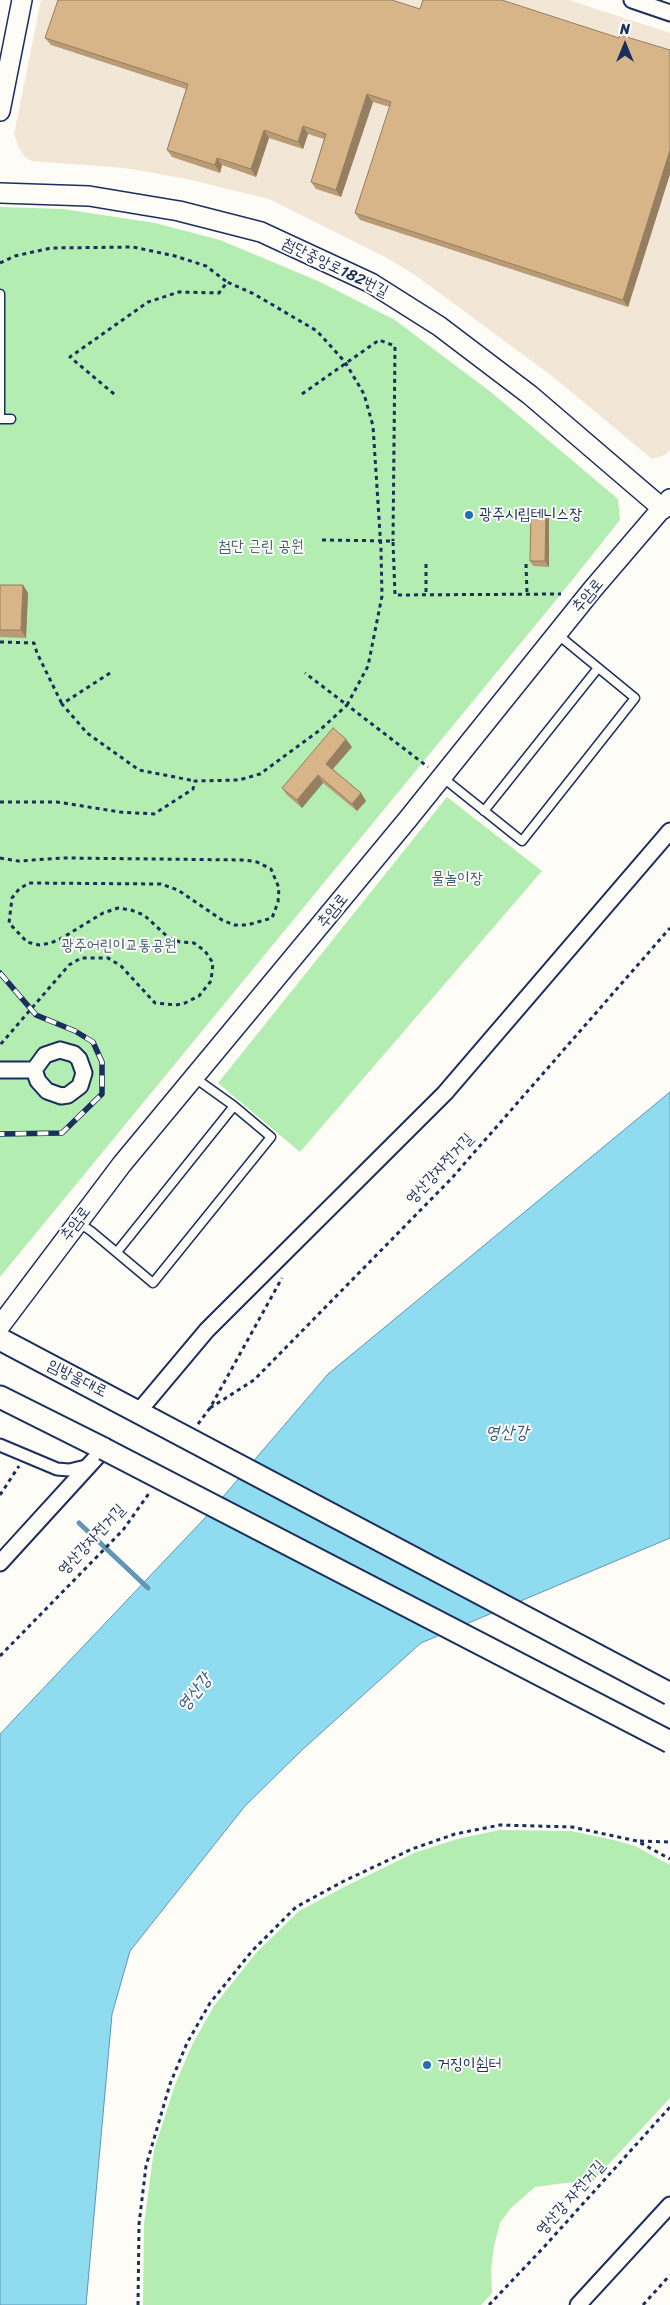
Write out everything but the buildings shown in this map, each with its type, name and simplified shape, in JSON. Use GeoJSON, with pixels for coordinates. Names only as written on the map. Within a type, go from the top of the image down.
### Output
{"type":"FeatureCollection","features":[{"type":"Feature","properties":{"kind":"main road","name":"임방울대로"},"geometry":{"type":"LineString","coordinates":[[0,1340],[670,1694]]}},
{"type":"Feature","properties":{"kind":"main road"},"geometry":{"type":"LineString","coordinates":[[0,1397],[670,1742]]}},
{"type":"Feature","properties":{"kind":"street"},"geometry":{"type":"LineString","coordinates":[[0,111],[22,0]]}},
{"type":"Feature","properties":{"kind":"street"},"geometry":{"type":"LineString","coordinates":[[632,0],[670,13]]}},
{"type":"Feature","properties":{"kind":"street","name":"첨단중앙로182번길"},"geometry":{"type":"LineString","coordinates":[[0,193],[90,196],[179,211],[260,232],[371,282],[439,326],[530,395],[666,504]]}},
{"type":"Feature","properties":{"kind":"street","name":"추암로"},"geometry":{"type":"LineString","coordinates":[[0,1326],[122,1164],[195,1078],[435,772],[557,634],[666,504]]}},
{"type":"Feature","properties":{"kind":"street"},"geometry":{"type":"LineString","coordinates":[[146,1416],[207,1330],[445,1093],[670,831]]}},
{"type":"Feature","properties":{"kind":"street"},"geometry":{"type":"LineString","coordinates":[[0,1070],[34,1070]]}},
{"type":"Feature","properties":{"kind":"street"},"geometry":{"type":"LineString","coordinates":[[0,1445],[57,1469],[69,1470],[90,1465]]}},
{"type":"Feature","properties":{"kind":"street"},"geometry":{"type":"LineString","coordinates":[[0,1563],[104,1449]]}},
{"type":"Feature","properties":{"kind":"street"},"geometry":{"type":"LineString","coordinates":[[578,2305],[670,2205]]}},
{"type":"Feature","properties":{"kind":"lane"},"geometry":{"type":"LineString","coordinates":[[0,294],[0,419],[11,419]]}},
{"type":"Feature","properties":{"kind":"lane"},"geometry":{"type":"LineString","coordinates":[[435,772],[522,841],[635,698],[557,634]]}},
{"type":"Feature","properties":{"kind":"lane"},"geometry":{"type":"LineString","coordinates":[[484,810],[598,668]]}},
{"type":"Feature","properties":{"kind":"lane"},"geometry":{"type":"LineString","coordinates":[[77,1222],[92,1231],[153,1283],[272,1137],[195,1078]]}},
{"type":"Feature","properties":{"kind":"lane"},"geometry":{"type":"LineString","coordinates":[[117,1252],[234,1106]]}},
{"type":"Feature","properties":{"kind":"path"},"geometry":{"type":"LineString","coordinates":[[0,263],[14,256],[51,248],[132,247],[175,256],[206,266],[227,282],[254,294],[317,332],[346,362],[364,394],[373,426],[382,596],[368,666],[347,704],[320,730],[260,774],[239,780],[195,781],[139,770],[87,733],[62,704],[34,643],[0,642]]}},
{"type":"Feature","properties":{"kind":"path"},"geometry":{"type":"LineString","coordinates":[[114,394],[70,357],[148,302],[179,292],[219,293],[227,282]]}},
{"type":"Feature","properties":{"kind":"path"},"geometry":{"type":"LineString","coordinates":[[302,394],[379,340],[395,346],[394,595],[561,594]]}},
{"type":"Feature","properties":{"kind":"path"},"geometry":{"type":"LineString","coordinates":[[322,540],[393,541]]}},
{"type":"Feature","properties":{"kind":"path"},"geometry":{"type":"LineString","coordinates":[[426,564],[426,594]]}},
{"type":"Feature","properties":{"kind":"path"},"geometry":{"type":"LineString","coordinates":[[526,564],[527,594]]}},
{"type":"Feature","properties":{"kind":"path"},"geometry":{"type":"LineString","coordinates":[[62,704],[110,673]]}},
{"type":"Feature","properties":{"kind":"path"},"geometry":{"type":"LineString","coordinates":[[305,673],[435,772]]}},
{"type":"Feature","properties":{"kind":"path"},"geometry":{"type":"LineString","coordinates":[[0,802],[57,802],[120,812],[154,814],[193,789],[195,781]]}},
{"type":"Feature","properties":{"kind":"path"},"geometry":{"type":"LineString","coordinates":[[0,858],[18,861],[65,858],[245,860],[257,862],[271,869],[280,888],[278,902],[272,918],[247,925],[234,925],[222,920],[178,890],[161,884],[29,883],[19,889],[12,898],[8,923],[27,942],[39,945],[51,943],[103,913],[118,908],[131,910],[144,915],[169,938],[180,942],[194,943],[205,951],[213,963],[211,982],[199,996],[185,1003],[176,1005],[155,1003],[121,966],[115,962],[108,958],[81,958],[69,965],[0,1046]]}},
{"type":"Feature","properties":{"kind":"path","name":"영산강자전거길"},"geometry":{"type":"LineString","coordinates":[[210,1408],[254,1380],[451,1179],[670,928]]}},
{"type":"Feature","properties":{"kind":"path","name":"영산강자전거길"},"geometry":{"type":"LineString","coordinates":[[192,1432],[210,1408],[286,1270]]}},
{"type":"Feature","properties":{"kind":"path"},"geometry":{"type":"LineString","coordinates":[[0,1495],[17,1472],[24,1456]]}},
{"type":"Feature","properties":{"kind":"path","name":"영산강자전거길"},"geometry":{"type":"LineString","coordinates":[[0,1656],[123,1530],[152,1489]]}},
{"type":"Feature","properties":{"kind":"path"},"geometry":{"type":"LineString","coordinates":[[138,2305],[139,2224],[146,2166],[170,2084],[187,2043],[210,2003],[252,1950],[296,1907],[344,1881],[412,1849],[455,1834],[500,1825],[572,1827],[636,1841],[670,1842]]}},
{"type":"Feature","properties":{"kind":"path"},"geometry":{"type":"LineString","coordinates":[[636,1841],[670,1859]]}},
{"type":"Feature","properties":{"kind":"path","name":"영산강 자전거길"},"geometry":{"type":"LineString","coordinates":[[489,2305],[551,2240],[670,2107]]}},
{"type":"Feature","properties":{"kind":"path"},"geometry":{"type":"LineString","coordinates":[[642,2305],[670,2275]]}},
{"type":"Feature","properties":{"kind":"shaded area"},"geometry":{"type":"Polygon","coordinates":[[[41,0],[569,0],[670,33],[670,450],[665,455],[652,459],[552,376],[415,275],[387,258],[269,199],[187,179],[125,168],[31,161],[24,156],[14,134],[41,0]]]}},
{"type":"Feature","properties":{"kind":"green space","name":"첨단 근린 공원"},"geometry":{"type":"Polygon","coordinates":[[[0,207],[63,209],[155,223],[220,240],[318,281],[395,320],[492,393],[618,499],[620,520],[0,1277],[0,207]]]}},
{"type":"Feature","properties":{"kind":"green space","name":"물놀이장"},"geometry":{"type":"Polygon","coordinates":[[[447,797],[542,871],[300,1152],[218,1083],[447,797]]]}},
{"type":"Feature","properties":{"kind":"green space","name":"거징이쉼터"},"geometry":{"type":"Polygon","coordinates":[[[500,1830],[571,1831],[635,1846],[670,1865],[670,2098],[593,2181],[535,2187],[511,2208],[500,2223],[494,2246],[491,2270],[492,2293],[481,2305],[143,2305],[144,2224],[154,2150],[175,2085],[192,2045],[214,2006],[256,1953],[299,1911],[414,1853],[457,1839],[500,1830]]]}},
{"type":"Feature","properties":{"kind":"water","name":"영산강"},"geometry":{"type":"Polygon","coordinates":[[[670,1092],[670,1538],[421,1643],[302,1750],[245,1806],[130,1951],[112,2014],[86,2305],[0,2305],[0,1734],[204,1519],[328,1374],[670,1092]]]}},
{"type":"Feature","properties":{"kind":"waterway"},"geometry":{"type":"LineString","coordinates":[[79,1523],[148,1588]]}},
{"type":"Feature","properties":{"kind":"railway"},"geometry":{"type":"LineString","coordinates":[[0,973],[36,1015],[75,1031],[93,1042],[102,1062],[102,1094],[62,1133],[0,1134]]}},
{"type":"Feature","properties":{"kind":"place","name":"광주시립테니스장"},"geometry":{"type":"Point","coordinates":[469,515]}},
{"type":"Feature","properties":{"kind":"place","name":"거징이쉼터"},"geometry":{"type":"Point","coordinates":[427,2065]}},
{"type":"Feature","properties":{"kind":"park label","name":"광주어린이교통공원"},"geometry":{"type":"Point","coordinates":[119,946]}}]}
